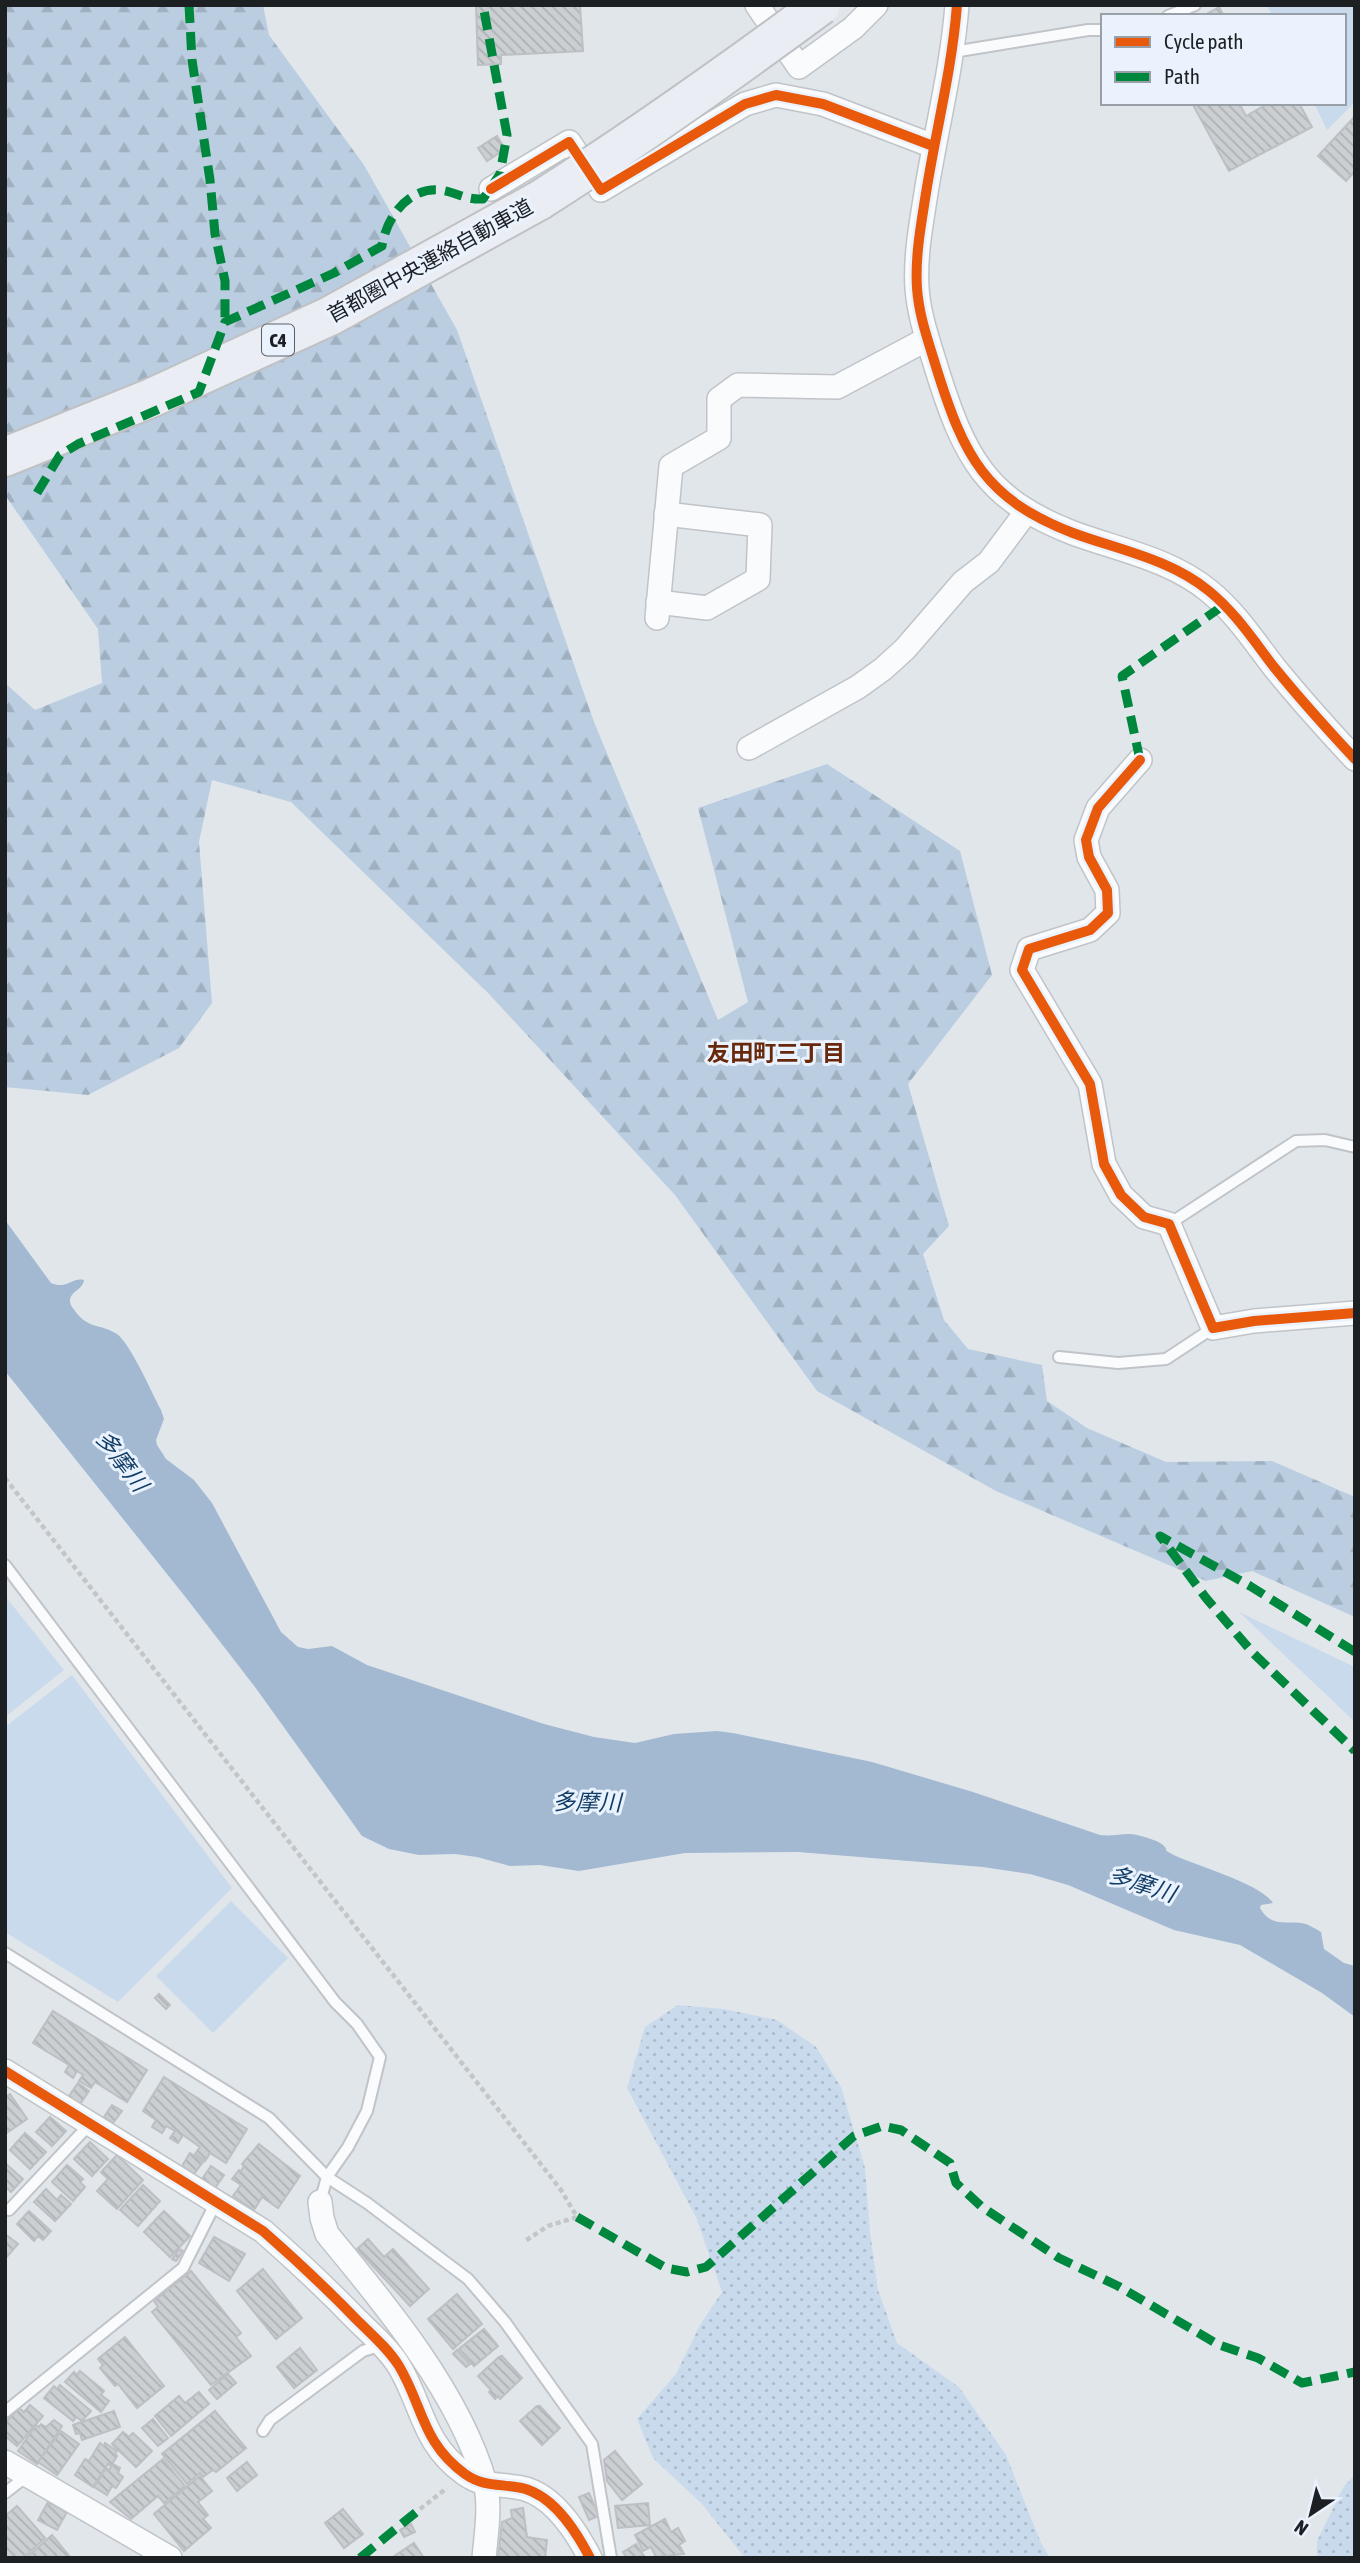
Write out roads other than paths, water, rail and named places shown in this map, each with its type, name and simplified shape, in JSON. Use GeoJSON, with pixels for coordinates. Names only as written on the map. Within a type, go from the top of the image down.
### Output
{"type":"FeatureCollection","features":[{"type":"Feature","properties":{"kind":"highway","name":"首都圏中央連絡自動車道"},"geometry":{"type":"LineString","coordinates":[[5,441],[144,384],[322,303],[474,223],[614,137],[702,76],[796,5]]}},
{"type":"Feature","properties":{"kind":"highway","name":"首都圏中央連絡自動車道"},"geometry":{"type":"LineString","coordinates":[[5,457],[151,398],[238,359],[330,316],[420,268],[540,200],[622,148],[821,5]]}},
{"type":"Feature","properties":{"kind":"street"},"geometry":{"type":"LineString","coordinates":[[757,5],[799,66],[853,28],[876,5]]}},
{"type":"Feature","properties":{"kind":"street"},"geometry":{"type":"LineString","coordinates":[[957,5],[953,52],[933,146],[916,271],[919,307],[927,339],[962,440],[988,478],[1027,512],[1073,533],[1165,564],[1208,590],[1235,617],[1310,712],[1355,759]]}},
{"type":"Feature","properties":{"kind":"street"},"geometry":{"type":"LineString","coordinates":[[491,189],[569,142],[601,190],[745,104],[776,96],[822,104],[933,146]]}},
{"type":"Feature","properties":{"kind":"street"},"geometry":{"type":"LineString","coordinates":[[666,514],[760,526],[758,579],[707,608],[657,610],[666,514],[671,466],[719,438],[719,399],[738,385],[837,387],[927,339]]}},
{"type":"Feature","properties":{"kind":"street"},"geometry":{"type":"LineString","coordinates":[[749,748],[858,687],[883,668],[905,649],[963,582],[989,562],[1027,512]]}},
{"type":"Feature","properties":{"kind":"street"},"geometry":{"type":"LineString","coordinates":[[1140,760],[1098,808],[1086,841],[1089,857],[1107,890],[1108,913],[1090,930],[1029,949],[1022,970],[1090,1084],[1104,1164],[1121,1195],[1144,1217],[1169,1224],[1213,1328],[1254,1321],[1355,1313]]}},
{"type":"Feature","properties":{"kind":"street"},"geometry":{"type":"LineString","coordinates":[[5,2070],[262,2231],[294,2258],[382,2345],[399,2367],[431,2440],[464,2474],[486,2485],[531,2490],[548,2501],[576,2533],[590,2558]]}},
{"type":"Feature","properties":{"kind":"street"},"geometry":{"type":"LineString","coordinates":[[320,2202],[327,2234],[426,2361],[472,2448],[486,2485],[484,2558]]}},
{"type":"Feature","properties":{"kind":"street"},"geometry":{"type":"LineString","coordinates":[[5,2462],[170,2558]]}},
{"type":"Feature","properties":{"kind":"lane"},"geometry":{"type":"LineString","coordinates":[[1173,14],[1195,5]]}},
{"type":"Feature","properties":{"kind":"lane"},"geometry":{"type":"LineString","coordinates":[[953,52],[1101,30]]}},
{"type":"Feature","properties":{"kind":"lane"},"geometry":{"type":"LineString","coordinates":[[1169,1224],[1296,1141],[1325,1140],[1355,1147]]}},
{"type":"Feature","properties":{"kind":"lane"},"geometry":{"type":"LineString","coordinates":[[1059,1357],[1118,1363],[1166,1359],[1213,1328]]}},
{"type":"Feature","properties":{"kind":"lane"},"geometry":{"type":"LineString","coordinates":[[5,1565],[335,2002],[357,2024],[380,2057],[367,2111],[348,2147],[327,2178],[320,2202]]}},
{"type":"Feature","properties":{"kind":"lane"},"geometry":{"type":"LineString","coordinates":[[5,1953],[269,2118],[327,2178],[367,2203],[468,2279],[505,2322],[592,2444],[611,2558]]}},
{"type":"Feature","properties":{"kind":"lane"},"geometry":{"type":"LineString","coordinates":[[9,2210],[90,2124]]}},
{"type":"Feature","properties":{"kind":"lane"},"geometry":{"type":"LineString","coordinates":[[5,2412],[183,2268],[216,2202]]}},
{"type":"Feature","properties":{"kind":"lane"},"geometry":{"type":"LineString","coordinates":[[263,2431],[270,2420],[363,2350],[382,2345]]}},
{"type":"Feature","properties":{"kind":"lane"},"geometry":{"type":"LineString","coordinates":[[5,2493],[28,2475]]}},
{"type":"Feature","properties":{"kind":"water","name":"多摩川"},"geometry":{"type":"Polygon","coordinates":[[[5,1220],[51,1283],[61,1285],[84,1280],[71,1298],[72,1306],[85,1321],[117,1334],[128,1347],[164,1419],[156,1440],[157,1445],[166,1459],[194,1480],[212,1503],[281,1632],[298,1647],[308,1649],[332,1646],[367,1665],[544,1724],[594,1737],[635,1743],[674,1734],[717,1731],[733,1733],[872,1762],[973,1792],[1100,1835],[1133,1834],[1151,1839],[1163,1845],[1170,1853],[1241,1881],[1266,1895],[1273,1903],[1261,1905],[1260,1908],[1270,1919],[1306,1924],[1321,1932],[1324,1949],[1344,1963],[1355,1966],[1355,2017],[1322,1993],[1240,1945],[1174,1930],[1068,1885],[1030,1874],[983,1867],[798,1852],[685,1853],[579,1871],[540,1865],[510,1866],[455,1854],[419,1855],[389,1849],[362,1836],[255,1687],[5,1371],[5,1220]]]}},
{"type":"Feature","properties":{"kind":"district","name":"友田町三丁目"},"geometry":{"type":"Point","coordinates":[776,1053]}}]}
